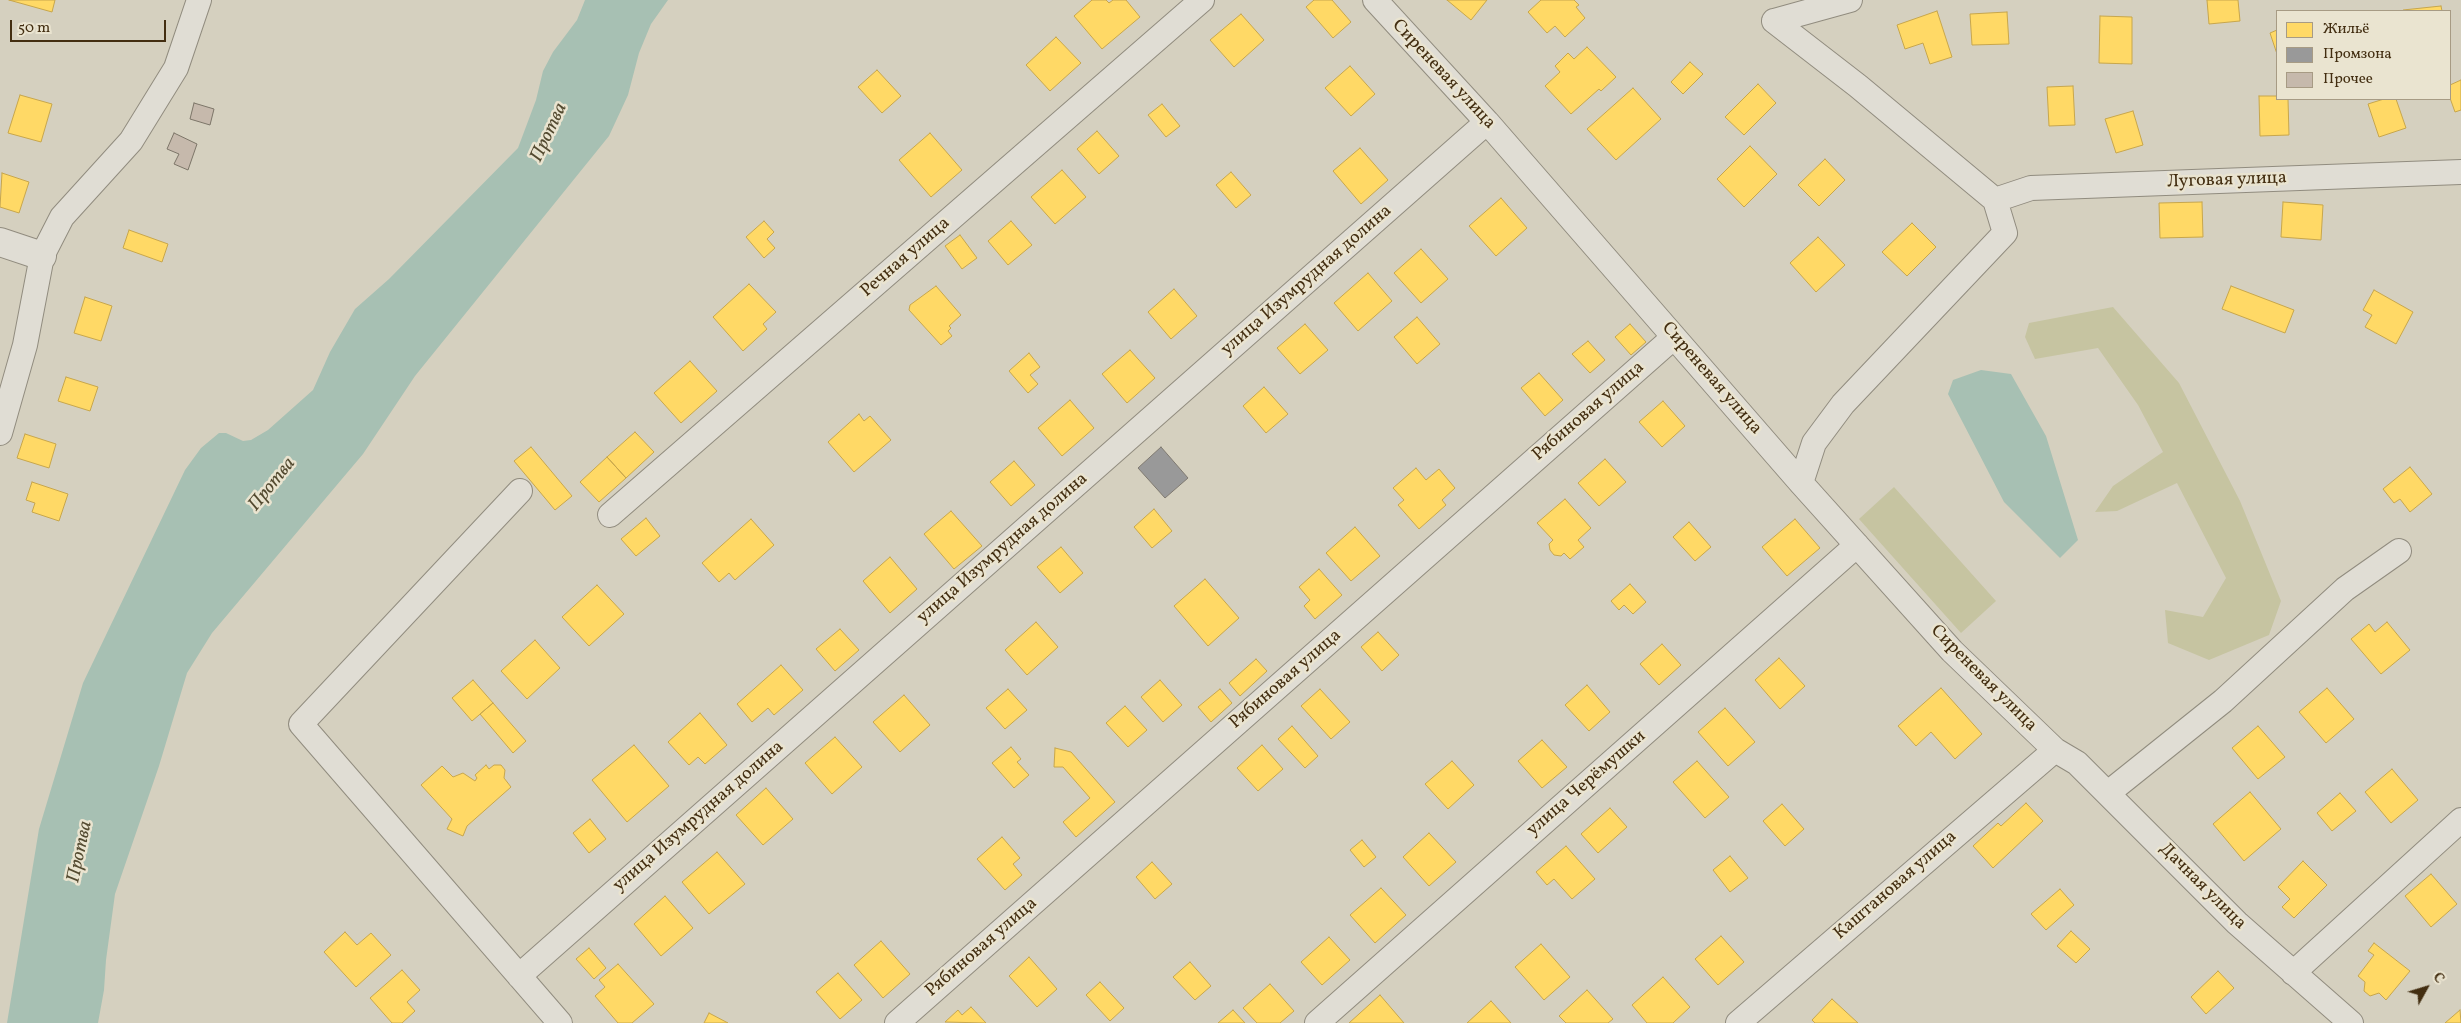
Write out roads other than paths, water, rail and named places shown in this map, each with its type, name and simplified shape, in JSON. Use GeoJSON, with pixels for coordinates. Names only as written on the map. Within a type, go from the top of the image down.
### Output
{"type":"FeatureCollection","features":[{"type":"Feature","properties":{"kind":"street"},"geometry":{"type":"LineString","coordinates":[[0,433],[25,344],[42,256],[62,217],[136,133],[176,68],[199,0]]}},
{"type":"Feature","properties":{"kind":"street","name":"Речная улица"},"geometry":{"type":"LineString","coordinates":[[610,515],[1202,0]]}},
{"type":"Feature","properties":{"kind":"street","name":"Сиреневая улица"},"geometry":{"type":"LineString","coordinates":[[1375,0],[1488,122],[1801,483],[1952,651],[2055,750]]}},
{"type":"Feature","properties":{"kind":"street"},"geometry":{"type":"LineString","coordinates":[[1801,483],[1814,443],[1843,404],[2005,234],[1995,200],[1858,86],[1774,21],[1850,0]]}},
{"type":"Feature","properties":{"kind":"street","name":"улица Изумрудная долина"},"geometry":{"type":"LineString","coordinates":[[519,976],[1488,122]]}},
{"type":"Feature","properties":{"kind":"street","name":"Луговая улица"},"geometry":{"type":"LineString","coordinates":[[1995,200],[2031,188],[2461,172]]}},
{"type":"Feature","properties":{"kind":"street"},"geometry":{"type":"LineString","coordinates":[[0,242],[42,256]]}},
{"type":"Feature","properties":{"kind":"street","name":"Рябиновая улица"},"geometry":{"type":"LineString","coordinates":[[898,1023],[1674,337]]}},
{"type":"Feature","properties":{"kind":"street"},"geometry":{"type":"LineString","coordinates":[[520,491],[301,724],[560,1023]]}},
{"type":"Feature","properties":{"kind":"street","name":"улица Черёмушки"},"geometry":{"type":"LineString","coordinates":[[1317,1023],[1858,545]]}},
{"type":"Feature","properties":{"kind":"street"},"geometry":{"type":"LineString","coordinates":[[2108,793],[2223,701],[2345,589],[2399,551]]}},
{"type":"Feature","properties":{"kind":"street","name":"Дачная улица"},"geometry":{"type":"LineString","coordinates":[[2055,750],[2077,763],[2236,923],[2351,1023]]}},
{"type":"Feature","properties":{"kind":"street","name":"Каштановая улица"},"geometry":{"type":"LineString","coordinates":[[1738,1023],[2055,750]]}},
{"type":"Feature","properties":{"kind":"street"},"geometry":{"type":"LineString","coordinates":[[2293,973],[2461,820]]}},
{"type":"Feature","properties":{"kind":"water","name":"Протва"},"geometry":{"type":"Polygon","coordinates":[[[585,0],[668,0],[651,24],[639,53],[628,95],[609,136],[415,376],[363,454],[212,633],[187,673],[159,766],[115,894],[104,990],[98,1023],[7,1023],[39,829],[83,683],[185,470],[201,448],[219,433],[226,433],[243,441],[251,440],[268,430],[313,390],[330,352],[355,309],[389,279],[518,148],[536,100],[543,71],[553,52],[577,20],[585,0]]]}},
{"type":"Feature","properties":{"kind":"water"},"geometry":{"type":"Polygon","coordinates":[[[1981,370],[2011,374],[2046,436],[2078,540],[2060,558],[2004,502],[1948,394],[1953,380],[1981,370]]]}}]}
